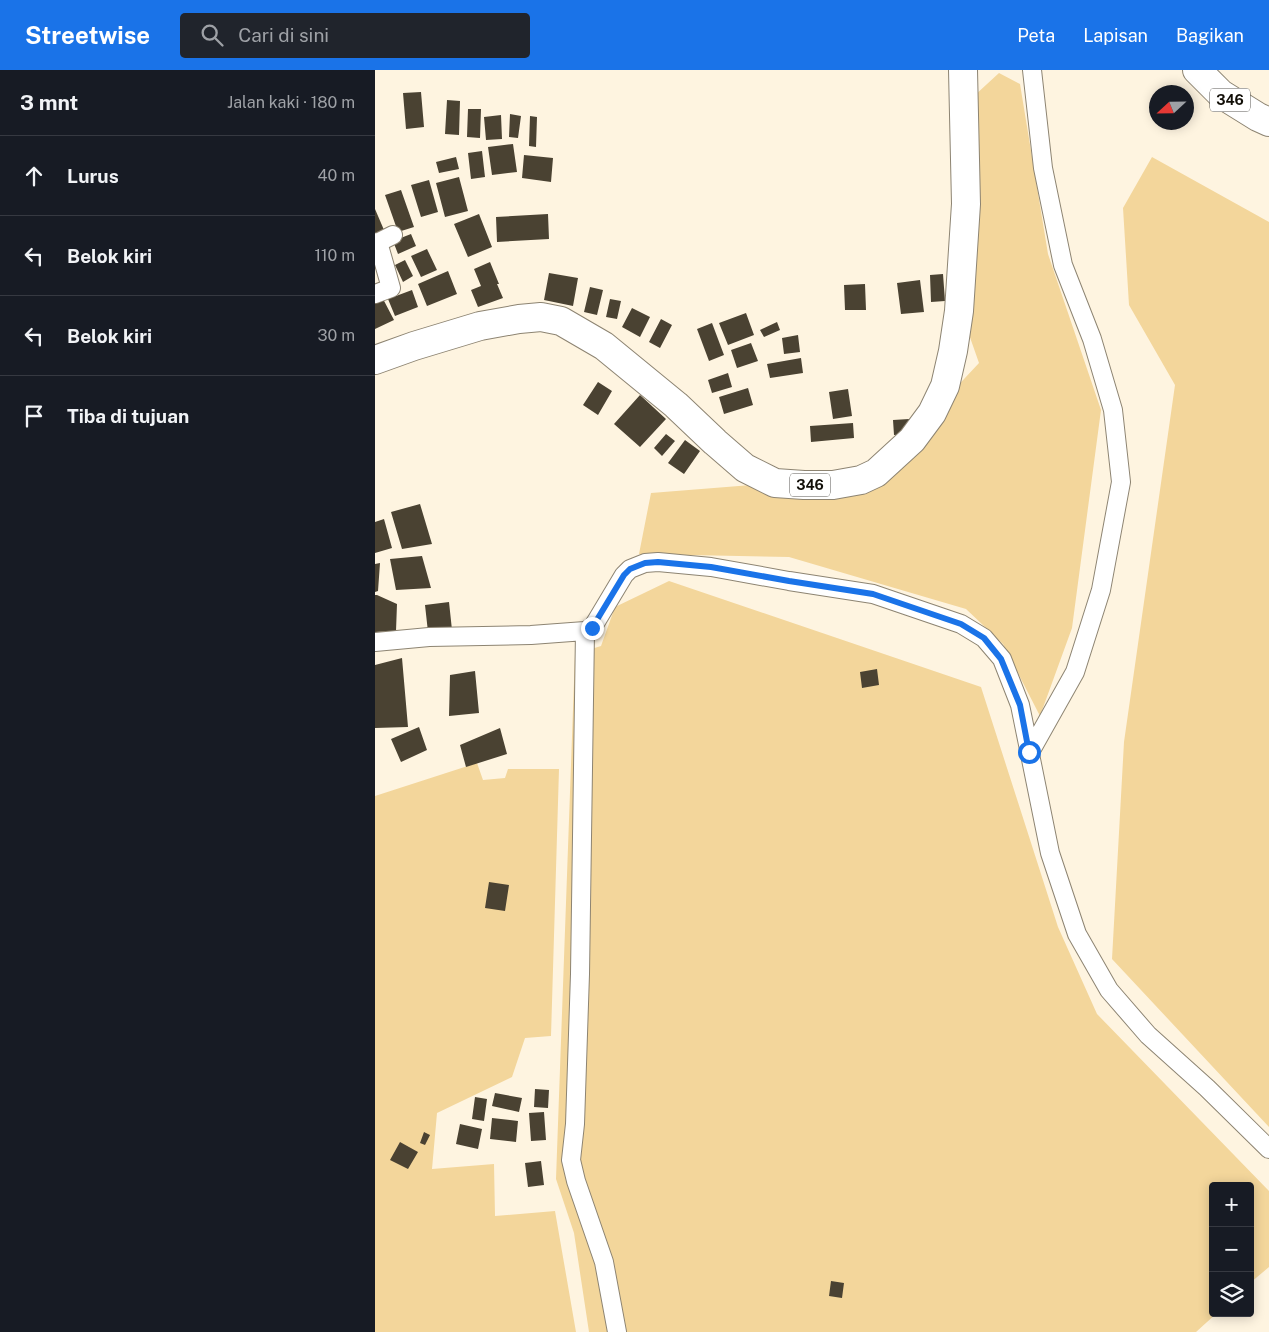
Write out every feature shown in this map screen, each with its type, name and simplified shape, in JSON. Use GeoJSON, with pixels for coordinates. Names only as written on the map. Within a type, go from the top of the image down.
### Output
{"type":"FeatureCollection","features":[{"type":"Feature","properties":{"kind":"main road","name":"346"},"geometry":{"type":"LineString","coordinates":[[375,360],[481,326],[541,317],[561,321],[604,346],[676,405],[745,468],[775,483],[833,485],[861,480],[876,473],[912,440],[932,413],[945,386],[953,350],[959,311],[966,204],[963,70]]}},
{"type":"Feature","properties":{"kind":"main road","name":"346"},"geometry":{"type":"LineString","coordinates":[[1197,70],[1221,94],[1269,122]]}},
{"type":"Feature","properties":{"kind":"street"},"geometry":{"type":"LineString","coordinates":[[1029,752],[1075,672],[1101,590],[1121,482],[1113,410],[1092,339],[1063,265],[1043,168],[1032,70]]}},
{"type":"Feature","properties":{"kind":"street"},"geometry":{"type":"LineString","coordinates":[[375,294],[391,288],[382,240]]}},
{"type":"Feature","properties":{"kind":"street"},"geometry":{"type":"LineString","coordinates":[[375,642],[429,637],[531,635],[585,631],[592,628],[624,575],[630,569],[645,563],[658,562],[711,567],[873,594],[961,624],[984,638],[1001,659],[1020,705],[1050,853],[1077,934],[1109,990],[1148,1034],[1207,1088],[1269,1149]]}},
{"type":"Feature","properties":{"kind":"street"},"geometry":{"type":"LineString","coordinates":[[585,631],[580,974],[575,1124],[571,1160],[576,1181],[604,1262],[617,1332]]}},
{"type":"Feature","properties":{"kind":"shaded area"},"geometry":{"type":"Polygon","coordinates":[[[999,73],[1020,84],[1048,254],[1101,410],[1072,628],[1040,716],[1003,644],[966,609],[789,557],[639,554],[651,493],[876,473],[979,363],[959,306],[974,96],[999,73]]]}},
{"type":"Feature","properties":{"kind":"shaded area"},"geometry":{"type":"Polygon","coordinates":[[[1152,157],[1269,222],[1269,1127],[1112,959],[1124,742],[1175,385],[1129,305],[1123,208],[1152,157]]]}},
{"type":"Feature","properties":{"kind":"shaded area"},"geometry":{"type":"Polygon","coordinates":[[[669,581],[981,687],[1058,927],[1097,1014],[1269,1191],[1269,1267],[1254,1280],[1254,1182],[1209,1182],[1209,1317],[1213,1317],[1196,1332],[589,1332],[574,1233],[556,1179],[575,654],[601,646],[615,607],[669,581]]]}},
{"type":"Feature","properties":{"kind":"shaded area"},"geometry":{"type":"Polygon","coordinates":[[[477,763],[483,780],[505,778],[508,769],[559,769],[551,1036],[525,1038],[512,1077],[437,1113],[432,1169],[494,1164],[495,1216],[555,1211],[576,1332],[375,1332],[375,796],[477,763]]]}},
{"type":"Feature","properties":{"kind":"building"},"geometry":{"type":"Polygon","coordinates":[[[421,92],[424,127],[406,129],[403,93],[421,92]]]}},
{"type":"Feature","properties":{"kind":"building"},"geometry":{"type":"Polygon","coordinates":[[[447,100],[460,101],[459,135],[445,134],[447,100]]]}},
{"type":"Feature","properties":{"kind":"building"},"geometry":{"type":"Polygon","coordinates":[[[468,109],[481,109],[480,138],[467,137],[468,109]]]}},
{"type":"Feature","properties":{"kind":"building"},"geometry":{"type":"Polygon","coordinates":[[[510,114],[521,116],[518,138],[509,137],[510,114]]]}},
{"type":"Feature","properties":{"kind":"building"},"geometry":{"type":"Polygon","coordinates":[[[501,115],[502,139],[486,140],[484,117],[501,115]]]}},
{"type":"Feature","properties":{"kind":"building"},"geometry":{"type":"Polygon","coordinates":[[[530,116],[537,117],[536,147],[529,146],[530,116]]]}},
{"type":"Feature","properties":{"kind":"building"},"geometry":{"type":"Polygon","coordinates":[[[513,144],[517,172],[492,175],[488,147],[513,144]]]}},
{"type":"Feature","properties":{"kind":"building"},"geometry":{"type":"Polygon","coordinates":[[[482,151],[485,177],[471,179],[468,153],[482,151]]]}},
{"type":"Feature","properties":{"kind":"building"},"geometry":{"type":"Polygon","coordinates":[[[524,155],[553,158],[551,182],[522,178],[524,155]]]}},
{"type":"Feature","properties":{"kind":"building"},"geometry":{"type":"Polygon","coordinates":[[[456,157],[459,169],[439,173],[436,162],[456,157]]]}},
{"type":"Feature","properties":{"kind":"building"},"geometry":{"type":"Polygon","coordinates":[[[459,177],[468,211],[445,217],[436,183],[459,177]]]}},
{"type":"Feature","properties":{"kind":"building"},"geometry":{"type":"Polygon","coordinates":[[[429,180],[438,212],[421,217],[411,185],[429,180]]]}},
{"type":"Feature","properties":{"kind":"building"},"geometry":{"type":"Polygon","coordinates":[[[401,190],[414,227],[398,232],[385,195],[401,190]]]}},
{"type":"Feature","properties":{"kind":"building"},"geometry":{"type":"Polygon","coordinates":[[[375,209],[384,230],[375,234],[375,209]]]}},
{"type":"Feature","properties":{"kind":"building"},"geometry":{"type":"Polygon","coordinates":[[[479,214],[492,247],[468,257],[454,224],[479,214]]]}},
{"type":"Feature","properties":{"kind":"building"},"geometry":{"type":"Polygon","coordinates":[[[548,214],[549,239],[497,242],[496,217],[548,214]]]}},
{"type":"Feature","properties":{"kind":"building"},"geometry":{"type":"Polygon","coordinates":[[[411,234],[416,246],[398,254],[393,241],[411,234]]]}},
{"type":"Feature","properties":{"kind":"building"},"geometry":{"type":"Polygon","coordinates":[[[427,249],[437,270],[421,277],[411,256],[427,249]]]}},
{"type":"Feature","properties":{"kind":"building"},"geometry":{"type":"Polygon","coordinates":[[[405,260],[413,276],[403,282],[395,265],[405,260]]]}},
{"type":"Feature","properties":{"kind":"building"},"geometry":{"type":"Polygon","coordinates":[[[490,262],[503,298],[478,307],[471,290],[481,286],[474,269],[490,262]]]}},
{"type":"Feature","properties":{"kind":"building"},"geometry":{"type":"Polygon","coordinates":[[[448,271],[457,294],[427,306],[418,284],[448,271]]]}},
{"type":"Feature","properties":{"kind":"building"},"geometry":{"type":"Polygon","coordinates":[[[549,273],[578,278],[573,306],[544,300],[549,273]]]}},
{"type":"Feature","properties":{"kind":"building"},"geometry":{"type":"Polygon","coordinates":[[[943,274],[945,301],[931,302],[930,275],[943,274]]]}},
{"type":"Feature","properties":{"kind":"building"},"geometry":{"type":"Polygon","coordinates":[[[920,280],[924,312],[901,314],[897,283],[920,280]]]}},
{"type":"Feature","properties":{"kind":"building"},"geometry":{"type":"Polygon","coordinates":[[[865,284],[866,310],[845,310],[844,285],[865,284]]]}},
{"type":"Feature","properties":{"kind":"building"},"geometry":{"type":"Polygon","coordinates":[[[590,287],[603,290],[597,315],[584,312],[590,287]]]}},
{"type":"Feature","properties":{"kind":"building"},"geometry":{"type":"Polygon","coordinates":[[[412,290],[418,307],[395,316],[388,299],[412,290]]]}},
{"type":"Feature","properties":{"kind":"building"},"geometry":{"type":"Polygon","coordinates":[[[382,297],[394,320],[375,329],[375,300],[382,297]]]}},
{"type":"Feature","properties":{"kind":"building"},"geometry":{"type":"Polygon","coordinates":[[[610,299],[621,301],[617,319],[606,317],[610,299]]]}},
{"type":"Feature","properties":{"kind":"building"},"geometry":{"type":"Polygon","coordinates":[[[632,308],[650,317],[640,337],[622,327],[632,308]]]}},
{"type":"Feature","properties":{"kind":"building"},"geometry":{"type":"Polygon","coordinates":[[[746,313],[754,335],[728,345],[719,323],[746,313]]]}},
{"type":"Feature","properties":{"kind":"building"},"geometry":{"type":"Polygon","coordinates":[[[661,319],[672,325],[660,348],[649,342],[661,319]]]}},
{"type":"Feature","properties":{"kind":"building"},"geometry":{"type":"Polygon","coordinates":[[[777,322],[780,330],[764,337],[760,330],[777,322]]]}},
{"type":"Feature","properties":{"kind":"building"},"geometry":{"type":"Polygon","coordinates":[[[712,323],[724,355],[709,361],[697,329],[712,323]]]}},
{"type":"Feature","properties":{"kind":"building"},"geometry":{"type":"Polygon","coordinates":[[[798,335],[800,352],[784,354],[782,338],[798,335]]]}},
{"type":"Feature","properties":{"kind":"building"},"geometry":{"type":"Polygon","coordinates":[[[751,343],[758,361],[737,368],[731,350],[751,343]]]}},
{"type":"Feature","properties":{"kind":"building"},"geometry":{"type":"Polygon","coordinates":[[[801,358],[803,373],[770,378],[767,364],[801,358]]]}},
{"type":"Feature","properties":{"kind":"building"},"geometry":{"type":"Polygon","coordinates":[[[728,373],[732,387],[712,393],[708,380],[728,373]]]}},
{"type":"Feature","properties":{"kind":"building"},"geometry":{"type":"Polygon","coordinates":[[[598,382],[612,391],[598,415],[583,405],[598,382]]]}},
{"type":"Feature","properties":{"kind":"building"},"geometry":{"type":"Polygon","coordinates":[[[748,388],[753,405],[724,414],[719,397],[748,388]]]}},
{"type":"Feature","properties":{"kind":"building"},"geometry":{"type":"Polygon","coordinates":[[[848,389],[852,416],[833,419],[829,392],[848,389]]]}},
{"type":"Feature","properties":{"kind":"building"},"geometry":{"type":"Polygon","coordinates":[[[640,395],[666,419],[640,447],[614,424],[640,395]]]}},
{"type":"Feature","properties":{"kind":"building"},"geometry":{"type":"Polygon","coordinates":[[[909,419],[910,434],[894,435],[893,420],[909,419]]]}},
{"type":"Feature","properties":{"kind":"building"},"geometry":{"type":"Polygon","coordinates":[[[853,423],[854,438],[811,442],[810,426],[853,423]]]}},
{"type":"Feature","properties":{"kind":"building"},"geometry":{"type":"Polygon","coordinates":[[[666,434],[675,441],[662,456],[654,448],[666,434]]]}},
{"type":"Feature","properties":{"kind":"building"},"geometry":{"type":"Polygon","coordinates":[[[685,440],[700,451],[684,474],[668,463],[685,440]]]}},
{"type":"Feature","properties":{"kind":"building"},"geometry":{"type":"Polygon","coordinates":[[[420,504],[432,544],[402,549],[391,512],[420,504]]]}},
{"type":"Feature","properties":{"kind":"building"},"geometry":{"type":"Polygon","coordinates":[[[384,519],[392,548],[375,553],[375,522],[384,519]]]}},
{"type":"Feature","properties":{"kind":"building"},"geometry":{"type":"Polygon","coordinates":[[[422,556],[431,588],[396,590],[390,559],[422,556]]]}},
{"type":"Feature","properties":{"kind":"building"},"geometry":{"type":"Polygon","coordinates":[[[380,563],[378,591],[375,592],[375,564],[380,563]]]}},
{"type":"Feature","properties":{"kind":"building"},"geometry":{"type":"Polygon","coordinates":[[[375,595],[397,604],[396,631],[375,632],[375,595]]]}},
{"type":"Feature","properties":{"kind":"building"},"geometry":{"type":"Polygon","coordinates":[[[449,602],[452,630],[428,632],[425,605],[449,602]]]}},
{"type":"Feature","properties":{"kind":"building"},"geometry":{"type":"Polygon","coordinates":[[[402,658],[408,727],[375,728],[375,665],[402,658]]]}},
{"type":"Feature","properties":{"kind":"building"},"geometry":{"type":"Polygon","coordinates":[[[877,669],[879,685],[862,688],[860,672],[877,669]]]}},
{"type":"Feature","properties":{"kind":"building"},"geometry":{"type":"Polygon","coordinates":[[[475,671],[479,713],[449,716],[450,675],[475,671]]]}},
{"type":"Feature","properties":{"kind":"building"},"geometry":{"type":"Polygon","coordinates":[[[419,727],[427,750],[401,762],[391,739],[419,727]]]}},
{"type":"Feature","properties":{"kind":"building"},"geometry":{"type":"Polygon","coordinates":[[[500,728],[507,754],[466,767],[460,745],[500,728]]]}},
{"type":"Feature","properties":{"kind":"building"},"geometry":{"type":"Polygon","coordinates":[[[489,882],[509,885],[505,911],[485,908],[489,882]]]}},
{"type":"Feature","properties":{"kind":"building"},"geometry":{"type":"Polygon","coordinates":[[[535,1089],[549,1090],[548,1108],[534,1107],[535,1089]]]}},
{"type":"Feature","properties":{"kind":"building"},"geometry":{"type":"Polygon","coordinates":[[[495,1093],[522,1098],[519,1112],[492,1106],[495,1093]]]}},
{"type":"Feature","properties":{"kind":"building"},"geometry":{"type":"Polygon","coordinates":[[[475,1097],[487,1099],[484,1121],[472,1119],[475,1097]]]}},
{"type":"Feature","properties":{"kind":"building"},"geometry":{"type":"Polygon","coordinates":[[[544,1112],[546,1140],[531,1141],[529,1113],[544,1112]]]}},
{"type":"Feature","properties":{"kind":"building"},"geometry":{"type":"Polygon","coordinates":[[[492,1118],[518,1121],[516,1142],[490,1139],[492,1118]]]}},
{"type":"Feature","properties":{"kind":"building"},"geometry":{"type":"Polygon","coordinates":[[[460,1124],[482,1129],[478,1149],[456,1144],[460,1124]]]}},
{"type":"Feature","properties":{"kind":"building"},"geometry":{"type":"Polygon","coordinates":[[[424,1132],[430,1135],[425,1145],[420,1143],[424,1132]]]}},
{"type":"Feature","properties":{"kind":"building"},"geometry":{"type":"Polygon","coordinates":[[[400,1142],[418,1152],[408,1169],[390,1160],[400,1142]]]}},
{"type":"Feature","properties":{"kind":"building"},"geometry":{"type":"Polygon","coordinates":[[[541,1161],[544,1185],[528,1187],[525,1163],[541,1161]]]}},
{"type":"Feature","properties":{"kind":"building"},"geometry":{"type":"Polygon","coordinates":[[[831,1281],[844,1283],[842,1298],[829,1296],[831,1281]]]}},
{"type":"Feature","properties":{"kind":"route"},"geometry":{"type":"LineString","coordinates":[[592,628],[624,575],[630,569],[645,563],[658,562],[711,567],[873,594],[961,624],[984,638],[1001,659],[1020,705],[1029,752]]}}]}
